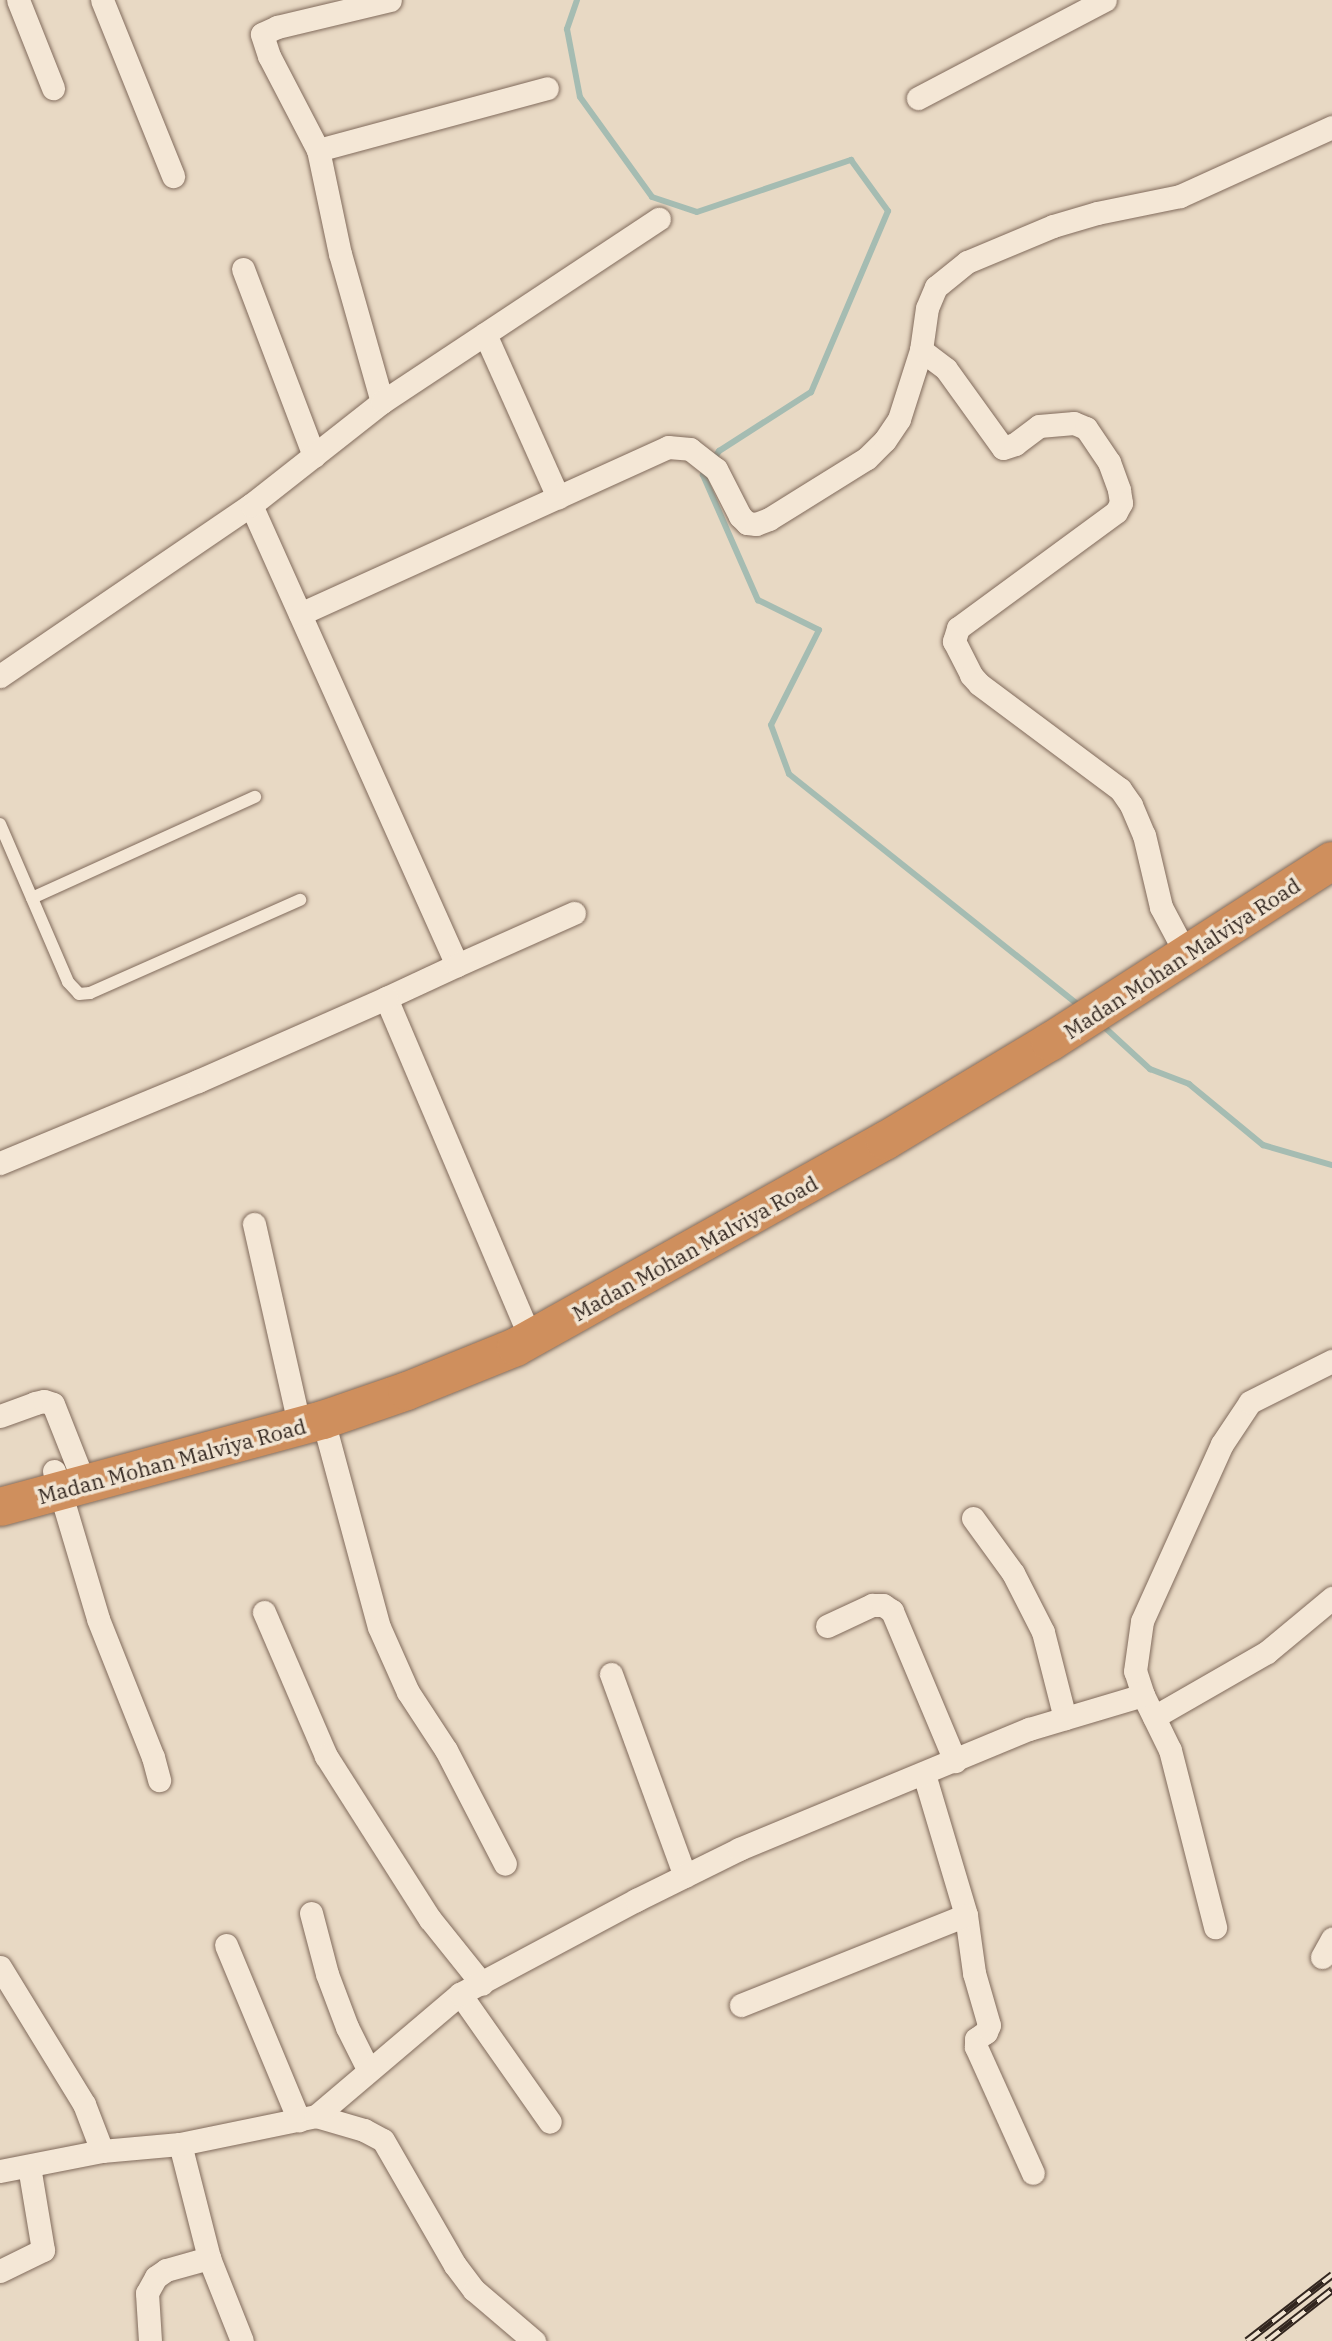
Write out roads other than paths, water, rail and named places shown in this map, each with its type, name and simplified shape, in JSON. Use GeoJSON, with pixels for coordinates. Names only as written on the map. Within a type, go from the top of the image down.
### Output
{"type":"FeatureCollection","features":[{"type":"Feature","properties":{"kind":"highway","name":"Madan Mohan Malviya Road"},"geometry":{"type":"LineString","coordinates":[[1107,998],[1179,942],[1332,840]]}},
{"type":"Feature","properties":{"kind":"highway","name":"Madan Mohan Malviya Road"},"geometry":{"type":"LineString","coordinates":[[0,1484],[64,1477],[309,1413],[407,1391],[516,1347],[766,1210],[1332,862]]}},
{"type":"Feature","properties":{"kind":"highway","name":"Madan Mohan Malviya Road"},"geometry":{"type":"LineString","coordinates":[[309,1413],[522,1319],[1043,1038]]}},
{"type":"Feature","properties":{"kind":"highway","name":"Madan Mohan Malviya Road"},"geometry":{"type":"LineString","coordinates":[[0,1507],[64,1477]]}},
{"type":"Feature","properties":{"kind":"street"},"geometry":{"type":"LineString","coordinates":[[18,0],[53,88]]}},
{"type":"Feature","properties":{"kind":"street"},"geometry":{"type":"LineString","coordinates":[[103,0],[173,176]]}},
{"type":"Feature","properties":{"kind":"street"},"geometry":{"type":"LineString","coordinates":[[382,402],[340,254],[318,150],[269,55],[262,34],[277,27],[390,0]]}},
{"type":"Feature","properties":{"kind":"street"},"geometry":{"type":"LineString","coordinates":[[918,97],[1105,0]]}},
{"type":"Feature","properties":{"kind":"street"},"geometry":{"type":"LineString","coordinates":[[318,150],[547,88]]}},
{"type":"Feature","properties":{"kind":"street"},"geometry":{"type":"LineString","coordinates":[[300,614],[668,447],[690,449],[709,463],[740,516],[747,523],[769,519],[867,458],[885,440],[899,419],[921,351],[927,308],[936,287],[967,262],[1064,223],[1180,195],[1332,127]]}},
{"type":"Feature","properties":{"kind":"street"},"geometry":{"type":"LineString","coordinates":[[0,676],[251,505],[382,402],[659,219]]}},
{"type":"Feature","properties":{"kind":"street"},"geometry":{"type":"LineString","coordinates":[[243,270],[314,456]]}},
{"type":"Feature","properties":{"kind":"street"},"geometry":{"type":"LineString","coordinates":[[485,334],[558,496]]}},
{"type":"Feature","properties":{"kind":"street"},"geometry":{"type":"LineString","coordinates":[[921,351],[946,369],[1003,448],[1014,444],[1039,426],[1074,424],[1086,428],[1109,462],[1121,503],[1116,512],[958,628],[954,641],[971,675],[979,684],[1120,789],[1131,805],[1144,835],[1161,907],[1179,942]]}},
{"type":"Feature","properties":{"kind":"street"},"geometry":{"type":"LineString","coordinates":[[251,505],[457,965]]}},
{"type":"Feature","properties":{"kind":"street"},"geometry":{"type":"LineString","coordinates":[[0,1163],[198,1081],[574,913]]}},
{"type":"Feature","properties":{"kind":"street"},"geometry":{"type":"LineString","coordinates":[[386,998],[522,1319]]}},
{"type":"Feature","properties":{"kind":"street"},"geometry":{"type":"LineString","coordinates":[[254,1224],[309,1413],[379,1627],[408,1692],[446,1750],[505,1864]]}},
{"type":"Feature","properties":{"kind":"street"},"geometry":{"type":"LineString","coordinates":[[1215,1927],[1170,1750],[1143,1695],[1135,1671],[1142,1622],[1222,1444],[1250,1402],[1332,1361]]}},
{"type":"Feature","properties":{"kind":"street"},"geometry":{"type":"LineString","coordinates":[[0,1416],[35,1403],[44,1401],[53,1404],[64,1477],[97,1619],[159,1780]]}},
{"type":"Feature","properties":{"kind":"street"},"geometry":{"type":"LineString","coordinates":[[973,1518],[1013,1573],[1043,1632],[1065,1718]]}},
{"type":"Feature","properties":{"kind":"street"},"geometry":{"type":"LineString","coordinates":[[1154,1717],[1267,1652],[1332,1598]]}},
{"type":"Feature","properties":{"kind":"street"},"geometry":{"type":"LineString","coordinates":[[827,1626],[872,1605],[883,1605],[892,1611],[955,1761]]}},
{"type":"Feature","properties":{"kind":"street"},"geometry":{"type":"LineString","coordinates":[[264,1612],[326,1756],[430,1919],[482,1984]]}},
{"type":"Feature","properties":{"kind":"street"},"geometry":{"type":"LineString","coordinates":[[611,1674],[685,1876]]}},
{"type":"Feature","properties":{"kind":"street"},"geometry":{"type":"LineString","coordinates":[[307,2118],[460,1994],[685,1876],[740,1849],[1029,1729],[1143,1695]]}},
{"type":"Feature","properties":{"kind":"street"},"geometry":{"type":"LineString","coordinates":[[923,1774],[966,1915],[974,1973],[989,2025],[986,2032],[976,2039],[976,2048],[1033,2173]]}},
{"type":"Feature","properties":{"kind":"street"},"geometry":{"type":"LineString","coordinates":[[311,1913],[327,1974],[347,2028],[368,2069]]}},
{"type":"Feature","properties":{"kind":"street"},"geometry":{"type":"LineString","coordinates":[[741,2005],[966,1915]]}},
{"type":"Feature","properties":{"kind":"street"},"geometry":{"type":"LineString","coordinates":[[226,1945],[307,2118]]}},
{"type":"Feature","properties":{"kind":"street"},"geometry":{"type":"LineString","coordinates":[[0,1966],[84,2104],[102,2151]]}},
{"type":"Feature","properties":{"kind":"street"},"geometry":{"type":"LineString","coordinates":[[460,1994],[550,2122]]}},
{"type":"Feature","properties":{"kind":"street"},"geometry":{"type":"LineString","coordinates":[[0,2171],[102,2151],[180,2144],[307,2118],[364,2130],[383,2140],[455,2265],[474,2290],[534,2341]]}},
{"type":"Feature","properties":{"kind":"street"},"geometry":{"type":"LineString","coordinates":[[180,2144],[209,2258],[242,2341]]}},
{"type":"Feature","properties":{"kind":"street"},"geometry":{"type":"LineString","coordinates":[[0,2271],[40,2254],[45,2246],[29,2166]]}},
{"type":"Feature","properties":{"kind":"street"},"geometry":{"type":"LineString","coordinates":[[150,2341],[147,2293],[156,2277],[166,2270],[209,2258]]}},
{"type":"Feature","properties":{"kind":"lane"},"geometry":{"type":"LineString","coordinates":[[32,898],[255,797]]}},
{"type":"Feature","properties":{"kind":"lane"},"geometry":{"type":"LineString","coordinates":[[0,824],[68,982],[72,990],[79,994],[90,993],[300,900]]}},
{"type":"Feature","properties":{"kind":"waterway"},"geometry":{"type":"LineString","coordinates":[[577,0],[567,29],[580,97],[652,197],[697,212],[851,160],[888,211],[811,392],[719,451],[703,475],[758,600],[819,630],[771,725],[789,774],[1082,1008]]}},
{"type":"Feature","properties":{"kind":"waterway"},"geometry":{"type":"LineString","coordinates":[[1101,1024],[1150,1069],[1189,1084],[1263,1145],[1332,1165]]}},
{"type":"Feature","properties":{"kind":"railway"},"geometry":{"type":"LineString","coordinates":[[1247,2341],[1332,2275]]}},
{"type":"Feature","properties":{"kind":"railway"},"geometry":{"type":"LineString","coordinates":[[1267,2341],[1332,2290]]}}]}
